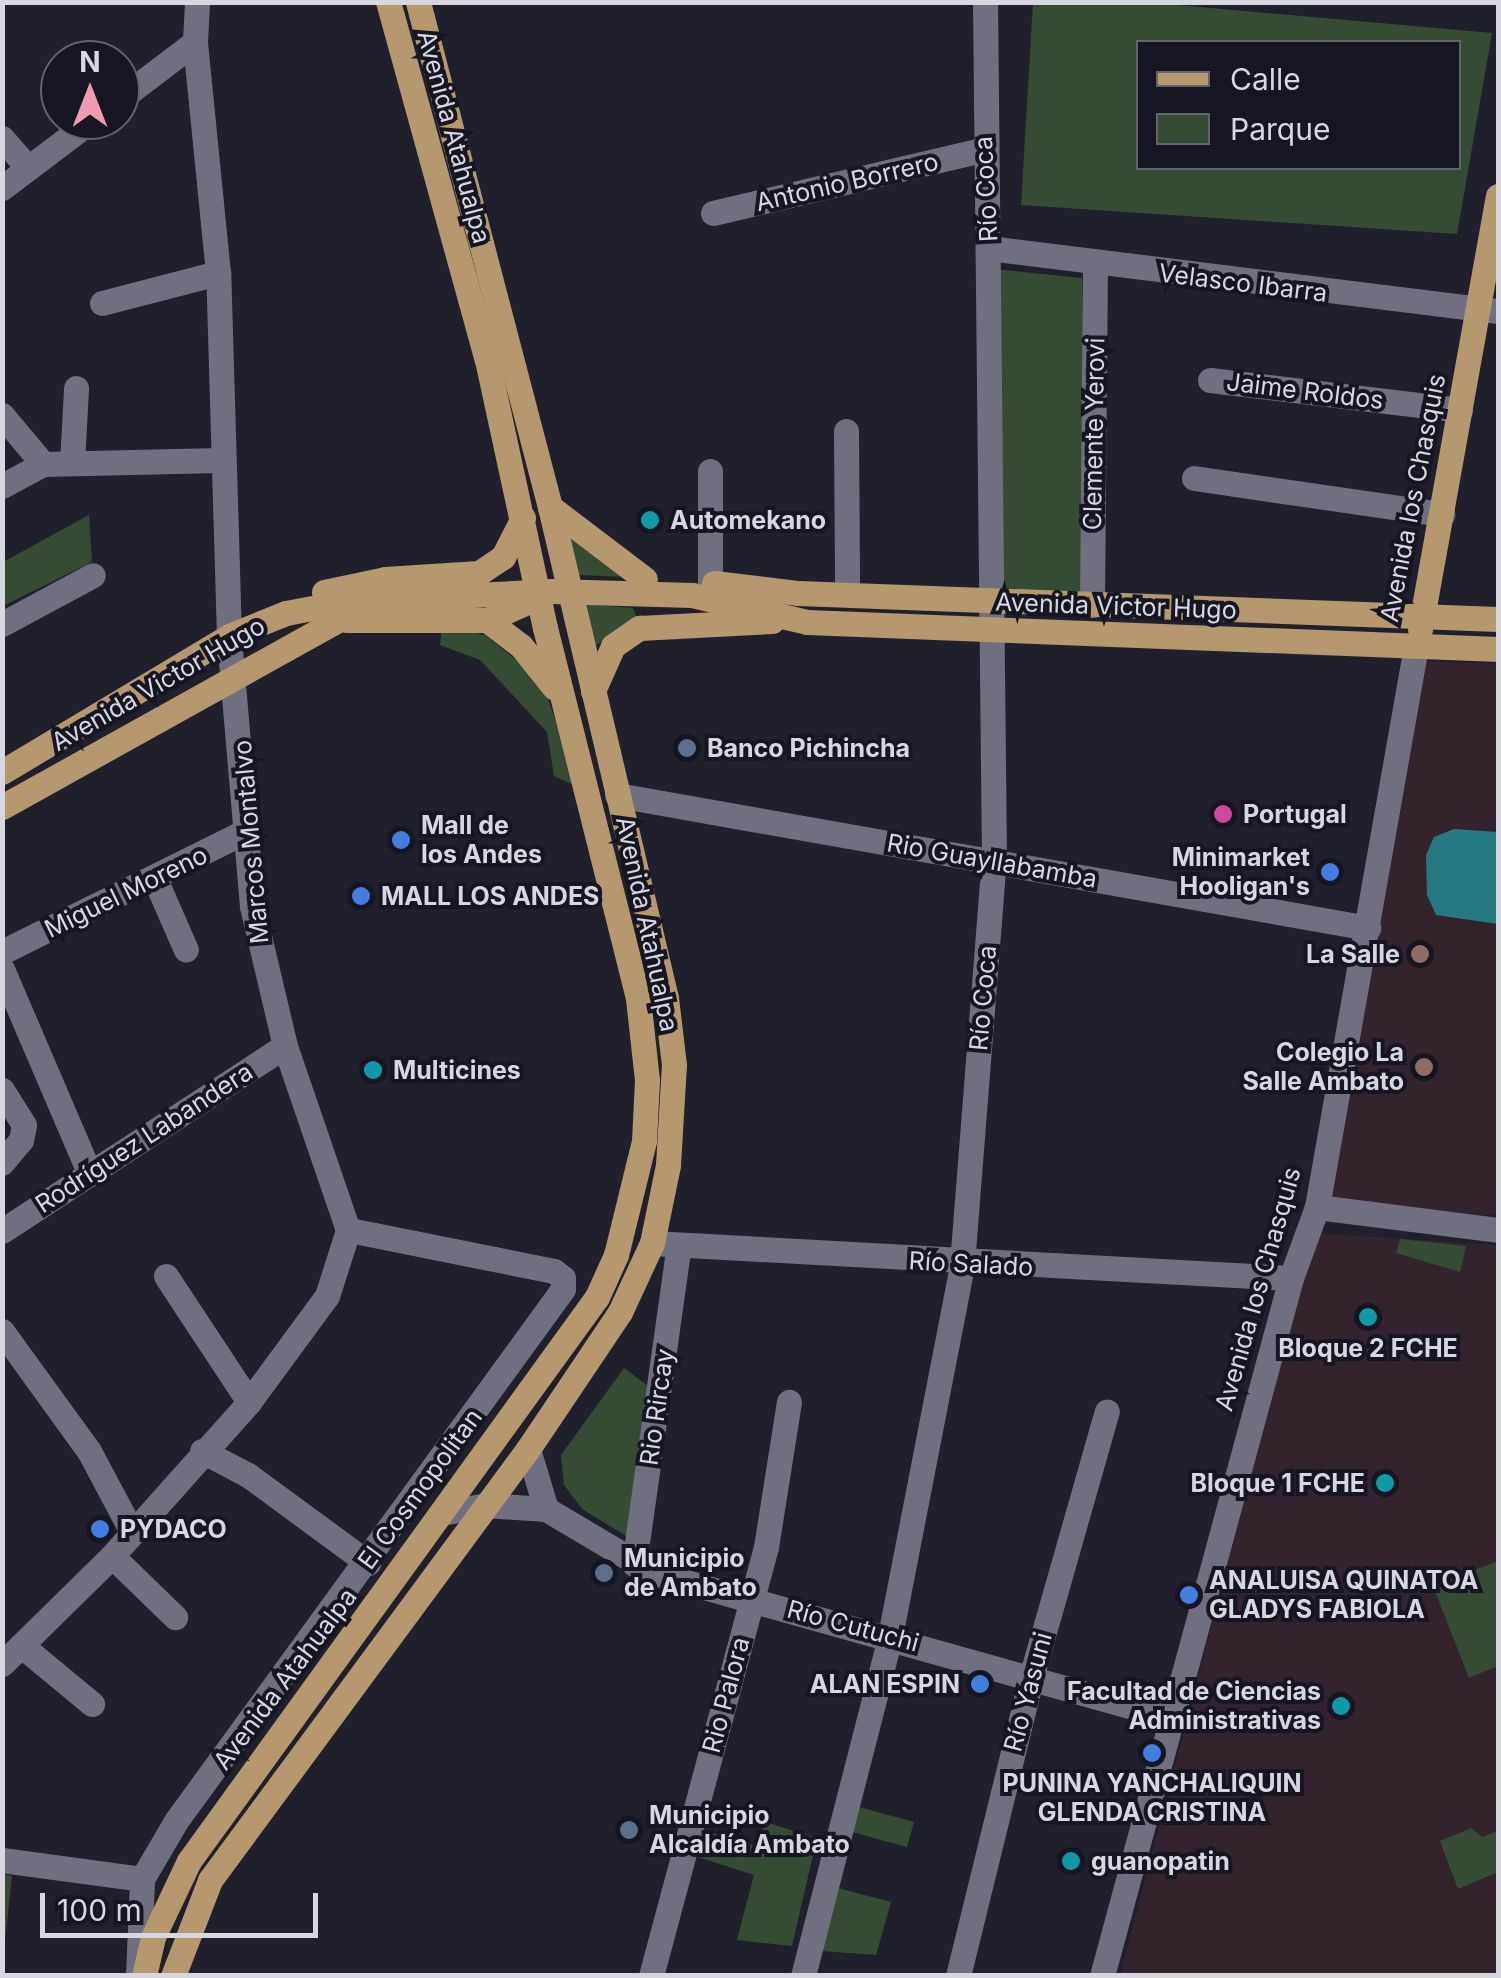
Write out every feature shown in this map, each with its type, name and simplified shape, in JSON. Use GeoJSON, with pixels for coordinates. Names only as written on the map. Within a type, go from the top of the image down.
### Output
{"type":"FeatureCollection","features":[{"type":"Feature","properties":{"kind":"main road","name":"Avenida Atahualpa"},"geometry":{"type":"LineString","coordinates":[[141,1976],[153,1937],[189,1861],[447,1512],[604,1285],[644,1141],[648,1080],[638,998],[545,628],[489,368],[388,2]]}},
{"type":"Feature","properties":{"kind":"main road","name":"Avenida Atahualpa"},"geometry":{"type":"LineString","coordinates":[[173,1976],[210,1880],[528,1449],[620,1312],[652,1243],[668,1166],[674,1065],[666,998],[594,691],[568,601],[550,507],[418,2]]}},
{"type":"Feature","properties":{"kind":"main road","name":"Avenida los Chasquis"},"geometry":{"type":"LineString","coordinates":[[1416,646],[1460,410],[1489,310],[1498,196]]}},
{"type":"Feature","properties":{"kind":"main road"},"geometry":{"type":"LineString","coordinates":[[550,507],[651,579],[652,609],[668,624]]}},
{"type":"Feature","properties":{"kind":"main road"},"geometry":{"type":"LineString","coordinates":[[523,518],[502,557],[479,573],[488,601],[480,620],[522,646],[564,702]]}},
{"type":"Feature","properties":{"kind":"main road","name":"Avenida Victor Hugo"},"geometry":{"type":"LineString","coordinates":[[2,772],[230,636],[345,585],[479,573]]}},
{"type":"Feature","properties":{"kind":"main road"},"geometry":{"type":"LineString","coordinates":[[539,600],[562,574]]}},
{"type":"Feature","properties":{"kind":"main road","name":"Avenida Victor Hugo"},"geometry":{"type":"LineString","coordinates":[[568,601],[651,579],[701,589],[790,620],[993,632],[1498,649]]}},
{"type":"Feature","properties":{"kind":"main road","name":"Avenida Victor Hugo"},"geometry":{"type":"LineString","coordinates":[[286,613],[383,601],[552,591],[701,589],[1498,618]]}},
{"type":"Feature","properties":{"kind":"main road","name":"Avenida Victor Hugo"},"geometry":{"type":"LineString","coordinates":[[735,601],[798,593]]}},
{"type":"Feature","properties":{"kind":"main road","name":"Avenida Victor Hugo"},"geometry":{"type":"LineString","coordinates":[[346,620],[480,620],[539,600]]}},
{"type":"Feature","properties":{"kind":"main road","name":"Avenida Victor Hugo"},"geometry":{"type":"LineString","coordinates":[[2,807],[303,636],[383,601]]}},
{"type":"Feature","properties":{"kind":"main road"},"geometry":{"type":"LineString","coordinates":[[545,628],[568,601]]}},
{"type":"Feature","properties":{"kind":"main road"},"geometry":{"type":"LineString","coordinates":[[594,691],[605,659],[626,634],[668,624],[790,620]]}},
{"type":"Feature","properties":{"kind":"street","name":"Marcos Montalvo"},"geometry":{"type":"LineString","coordinates":[[198,2],[195,42],[218,273],[221,460],[230,636],[252,906],[285,1046],[348,1230]]}},
{"type":"Feature","properties":{"kind":"street","name":"Río Coca"},"geometry":{"type":"LineString","coordinates":[[802,1976],[890,1636],[962,1264],[994,861],[995,600],[989,248],[982,150],[985,2]]}},
{"type":"Feature","properties":{"kind":"street"},"geometry":{"type":"LineString","coordinates":[[140,84],[195,42]]}},
{"type":"Feature","properties":{"kind":"street"},"geometry":{"type":"LineString","coordinates":[[2,138],[28,168]]}},
{"type":"Feature","properties":{"kind":"street"},"geometry":{"type":"LineString","coordinates":[[2,188],[65,140]]}},
{"type":"Feature","properties":{"kind":"street","name":"Antonio Borrero"},"geometry":{"type":"LineString","coordinates":[[712,214],[982,150]]}},
{"type":"Feature","properties":{"kind":"street","name":"Velasco Ibarra"},"geometry":{"type":"LineString","coordinates":[[989,248],[1489,310]]}},
{"type":"Feature","properties":{"kind":"street","name":"Clemente Yerovi"},"geometry":{"type":"LineString","coordinates":[[1092,605],[1096,264]]}},
{"type":"Feature","properties":{"kind":"street"},"geometry":{"type":"LineString","coordinates":[[102,302],[218,273]]}},
{"type":"Feature","properties":{"kind":"street","name":"Jaime Roldos"},"geometry":{"type":"LineString","coordinates":[[1210,380],[1460,410]]}},
{"type":"Feature","properties":{"kind":"street"},"geometry":{"type":"LineString","coordinates":[[72,463],[76,388]]}},
{"type":"Feature","properties":{"kind":"street"},"geometry":{"type":"LineString","coordinates":[[2,415],[43,464]]}},
{"type":"Feature","properties":{"kind":"street"},"geometry":{"type":"LineString","coordinates":[[846,431],[847,593]]}},
{"type":"Feature","properties":{"kind":"street"},"geometry":{"type":"LineString","coordinates":[[2,486],[43,464],[221,460]]}},
{"type":"Feature","properties":{"kind":"street"},"geometry":{"type":"LineString","coordinates":[[701,589],[710,471]]}},
{"type":"Feature","properties":{"kind":"street"},"geometry":{"type":"LineString","coordinates":[[1194,478],[1442,514]]}},
{"type":"Feature","properties":{"kind":"street"},"geometry":{"type":"LineString","coordinates":[[2,624],[92,575]]}},
{"type":"Feature","properties":{"kind":"street","name":"Avenida los Chasquis"},"geometry":{"type":"LineString","coordinates":[[1102,1976],[1291,1278],[1316,1207],[1416,646]]}},
{"type":"Feature","properties":{"kind":"street","name":"Rio Guayllabamba"},"geometry":{"type":"LineString","coordinates":[[617,794],[1368,928]]}},
{"type":"Feature","properties":{"kind":"street","name":"Miguel Moreno"},"geometry":{"type":"LineString","coordinates":[[2,952],[248,830]]}},
{"type":"Feature","properties":{"kind":"street"},"geometry":{"type":"LineString","coordinates":[[155,879],[186,950]]}},
{"type":"Feature","properties":{"kind":"street"},"geometry":{"type":"LineString","coordinates":[[2,969],[90,1174]]}},
{"type":"Feature","properties":{"kind":"street","name":"Rodríguez Labandera"},"geometry":{"type":"LineString","coordinates":[[2,1231],[285,1046]]}},
{"type":"Feature","properties":{"kind":"street"},"geometry":{"type":"LineString","coordinates":[[2,1090],[24,1134],[2,1162]]}},
{"type":"Feature","properties":{"kind":"street"},"geometry":{"type":"LineString","coordinates":[[1316,1207],[1498,1230]]}},
{"type":"Feature","properties":{"kind":"street"},"geometry":{"type":"LineString","coordinates":[[2,1664],[112,1556],[248,1402],[327,1296],[348,1230]]}},
{"type":"Feature","properties":{"kind":"street","name":"El Cosmopolitan"},"geometry":{"type":"LineString","coordinates":[[142,1879],[188,1806],[368,1563],[563,1289],[563,1278],[348,1230]]}},
{"type":"Feature","properties":{"kind":"street","name":"Río Salado"},"geometry":{"type":"LineString","coordinates":[[652,1243],[678,1249],[1291,1278]]}},
{"type":"Feature","properties":{"kind":"street","name":"Rio Rircay"},"geometry":{"type":"LineString","coordinates":[[634,1564],[678,1249]]}},
{"type":"Feature","properties":{"kind":"street"},"geometry":{"type":"LineString","coordinates":[[166,1276],[248,1402]]}},
{"type":"Feature","properties":{"kind":"street"},"geometry":{"type":"LineString","coordinates":[[2,1331],[88,1452],[132,1530]]}},
{"type":"Feature","properties":{"kind":"street","name":"Rio Palora"},"geometry":{"type":"LineString","coordinates":[[652,1976],[766,1547],[789,1402]]}},
{"type":"Feature","properties":{"kind":"street","name":"Río Yasuni"},"geometry":{"type":"LineString","coordinates":[[958,1976],[1032,1674],[1107,1411]]}},
{"type":"Feature","properties":{"kind":"street"},"geometry":{"type":"LineString","coordinates":[[528,1449],[546,1509]]}},
{"type":"Feature","properties":{"kind":"street"},"geometry":{"type":"LineString","coordinates":[[202,1451],[248,1475],[368,1563]]}},
{"type":"Feature","properties":{"kind":"street","name":"Río Cutuchi"},"geometry":{"type":"LineString","coordinates":[[447,1512],[485,1505],[546,1509],[634,1564],[751,1600],[1032,1674],[1172,1718]]}},
{"type":"Feature","properties":{"kind":"street"},"geometry":{"type":"LineString","coordinates":[[112,1556],[175,1617]]}},
{"type":"Feature","properties":{"kind":"street"},"geometry":{"type":"LineString","coordinates":[[22,1646],[92,1704]]}},
{"type":"Feature","properties":{"kind":"street"},"geometry":{"type":"LineString","coordinates":[[2,1860],[142,1879],[141,1976]]}},
{"type":"Feature","properties":{"kind":"shaded area","name":"Colegio La Salle Ambato"},"geometry":{"type":"Polygon","coordinates":[[[1420,661],[1498,664],[1498,1215],[1324,1205],[1420,661]]]}},
{"type":"Feature","properties":{"kind":"shaded area"},"geometry":{"type":"Polygon","coordinates":[[[1314,1233],[1498,1245],[1498,1975],[1120,1976],[1314,1233]]]}},
{"type":"Feature","properties":{"kind":"green space"},"geometry":{"type":"Polygon","coordinates":[[[1033,3],[1155,3],[1492,33],[1457,234],[1021,205],[1033,3]]]}},
{"type":"Feature","properties":{"kind":"green space"},"geometry":{"type":"Polygon","coordinates":[[[994,269],[1082,278],[1086,592],[1000,593],[994,269]]]}},
{"type":"Feature","properties":{"kind":"green space"},"geometry":{"type":"Polygon","coordinates":[[[89,515],[92,562],[3,606],[3,562],[89,515]]]}},
{"type":"Feature","properties":{"kind":"green space"},"geometry":{"type":"Polygon","coordinates":[[[566,525],[624,577],[578,575],[566,525]]]}},
{"type":"Feature","properties":{"kind":"green space"},"geometry":{"type":"Polygon","coordinates":[[[586,604],[633,608],[637,619],[593,647],[586,604]]]}},
{"type":"Feature","properties":{"kind":"green space"},"geometry":{"type":"Polygon","coordinates":[[[442,626],[485,635],[542,681],[578,787],[554,776],[547,732],[480,660],[440,645],[442,626]]]}},
{"type":"Feature","properties":{"kind":"green space"},"geometry":{"type":"Polygon","coordinates":[[[1400,1239],[1466,1246],[1460,1272],[1396,1253],[1400,1239]]]}},
{"type":"Feature","properties":{"kind":"green space"},"geometry":{"type":"Polygon","coordinates":[[[624,1368],[656,1392],[628,1537],[582,1509],[564,1485],[561,1455],[624,1368]]]}},
{"type":"Feature","properties":{"kind":"green space"},"geometry":{"type":"Polygon","coordinates":[[[1498,1561],[1498,1666],[1469,1678],[1433,1586],[1498,1561]]]}},
{"type":"Feature","properties":{"kind":"green space"},"geometry":{"type":"Polygon","coordinates":[[[859,1807],[914,1822],[907,1847],[852,1832],[859,1807]]]}},
{"type":"Feature","properties":{"kind":"green space"},"geometry":{"type":"Polygon","coordinates":[[[765,1822],[817,1838],[792,1946],[737,1940],[754,1875],[698,1857],[705,1831],[757,1846],[765,1822]]]}},
{"type":"Feature","properties":{"kind":"green space"},"geometry":{"type":"Polygon","coordinates":[[[1471,1828],[1482,1837],[1498,1831],[1498,1872],[1458,1889],[1440,1841],[1471,1828]]]}},
{"type":"Feature","properties":{"kind":"green space"},"geometry":{"type":"Polygon","coordinates":[[[3,1874],[12,1876],[3,1959],[2,1958],[3,1874]]]}},
{"type":"Feature","properties":{"kind":"green space"},"geometry":{"type":"Polygon","coordinates":[[[838,1888],[891,1902],[876,1955],[822,1951],[838,1888]]]}},
{"type":"Feature","properties":{"kind":"water"},"geometry":{"type":"Polygon","coordinates":[[[1454,829],[1498,832],[1498,924],[1436,915],[1427,895],[1426,855],[1434,837],[1454,829]]]}},
{"type":"Feature","properties":{"kind":"place","name":"Automekano"},"geometry":{"type":"Point","coordinates":[650,520]}},
{"type":"Feature","properties":{"kind":"place","name":"Banco Pichincha"},"geometry":{"type":"Point","coordinates":[687,748]}},
{"type":"Feature","properties":{"kind":"place","name":"Portugal"},"geometry":{"type":"Point","coordinates":[1223,814]}},
{"type":"Feature","properties":{"kind":"place","name":"Mall de los Andes"},"geometry":{"type":"Point","coordinates":[401,840]}},
{"type":"Feature","properties":{"kind":"place","name":"Minimarket Hooligan's"},"geometry":{"type":"Point","coordinates":[1330,872]}},
{"type":"Feature","properties":{"kind":"place","name":"MALL LOS ANDES"},"geometry":{"type":"Point","coordinates":[361,896]}},
{"type":"Feature","properties":{"kind":"place","name":"La Salle"},"geometry":{"type":"Point","coordinates":[1420,954]}},
{"type":"Feature","properties":{"kind":"place","name":"Colegio La Salle Ambato"},"geometry":{"type":"Point","coordinates":[1424,1067]}},
{"type":"Feature","properties":{"kind":"place","name":"Multicines"},"geometry":{"type":"Point","coordinates":[373,1070]}},
{"type":"Feature","properties":{"kind":"place","name":"Bloque 2 FCHE"},"geometry":{"type":"Point","coordinates":[1368,1317]}},
{"type":"Feature","properties":{"kind":"place","name":"Bloque 1 FCHE"},"geometry":{"type":"Point","coordinates":[1385,1483]}},
{"type":"Feature","properties":{"kind":"place","name":"PYDACO"},"geometry":{"type":"Point","coordinates":[100,1529]}},
{"type":"Feature","properties":{"kind":"place","name":"Municipio de Ambato"},"geometry":{"type":"Point","coordinates":[604,1573]}},
{"type":"Feature","properties":{"kind":"place","name":"ANALUISA QUINATOA GLADYS FABIOLA"},"geometry":{"type":"Point","coordinates":[1189,1595]}},
{"type":"Feature","properties":{"kind":"place","name":"ALAN ESPIN"},"geometry":{"type":"Point","coordinates":[980,1684]}},
{"type":"Feature","properties":{"kind":"place","name":"Facultad de Ciencias Administrativas"},"geometry":{"type":"Point","coordinates":[1341,1706]}},
{"type":"Feature","properties":{"kind":"place","name":"PUNINA YANCHALIQUIN GLENDA CRISTINA"},"geometry":{"type":"Point","coordinates":[1152,1753]}},
{"type":"Feature","properties":{"kind":"place","name":"Municipio Alcaldía Ambato"},"geometry":{"type":"Point","coordinates":[629,1830]}},
{"type":"Feature","properties":{"kind":"place","name":"guanopatin"},"geometry":{"type":"Point","coordinates":[1071,1861]}}]}
